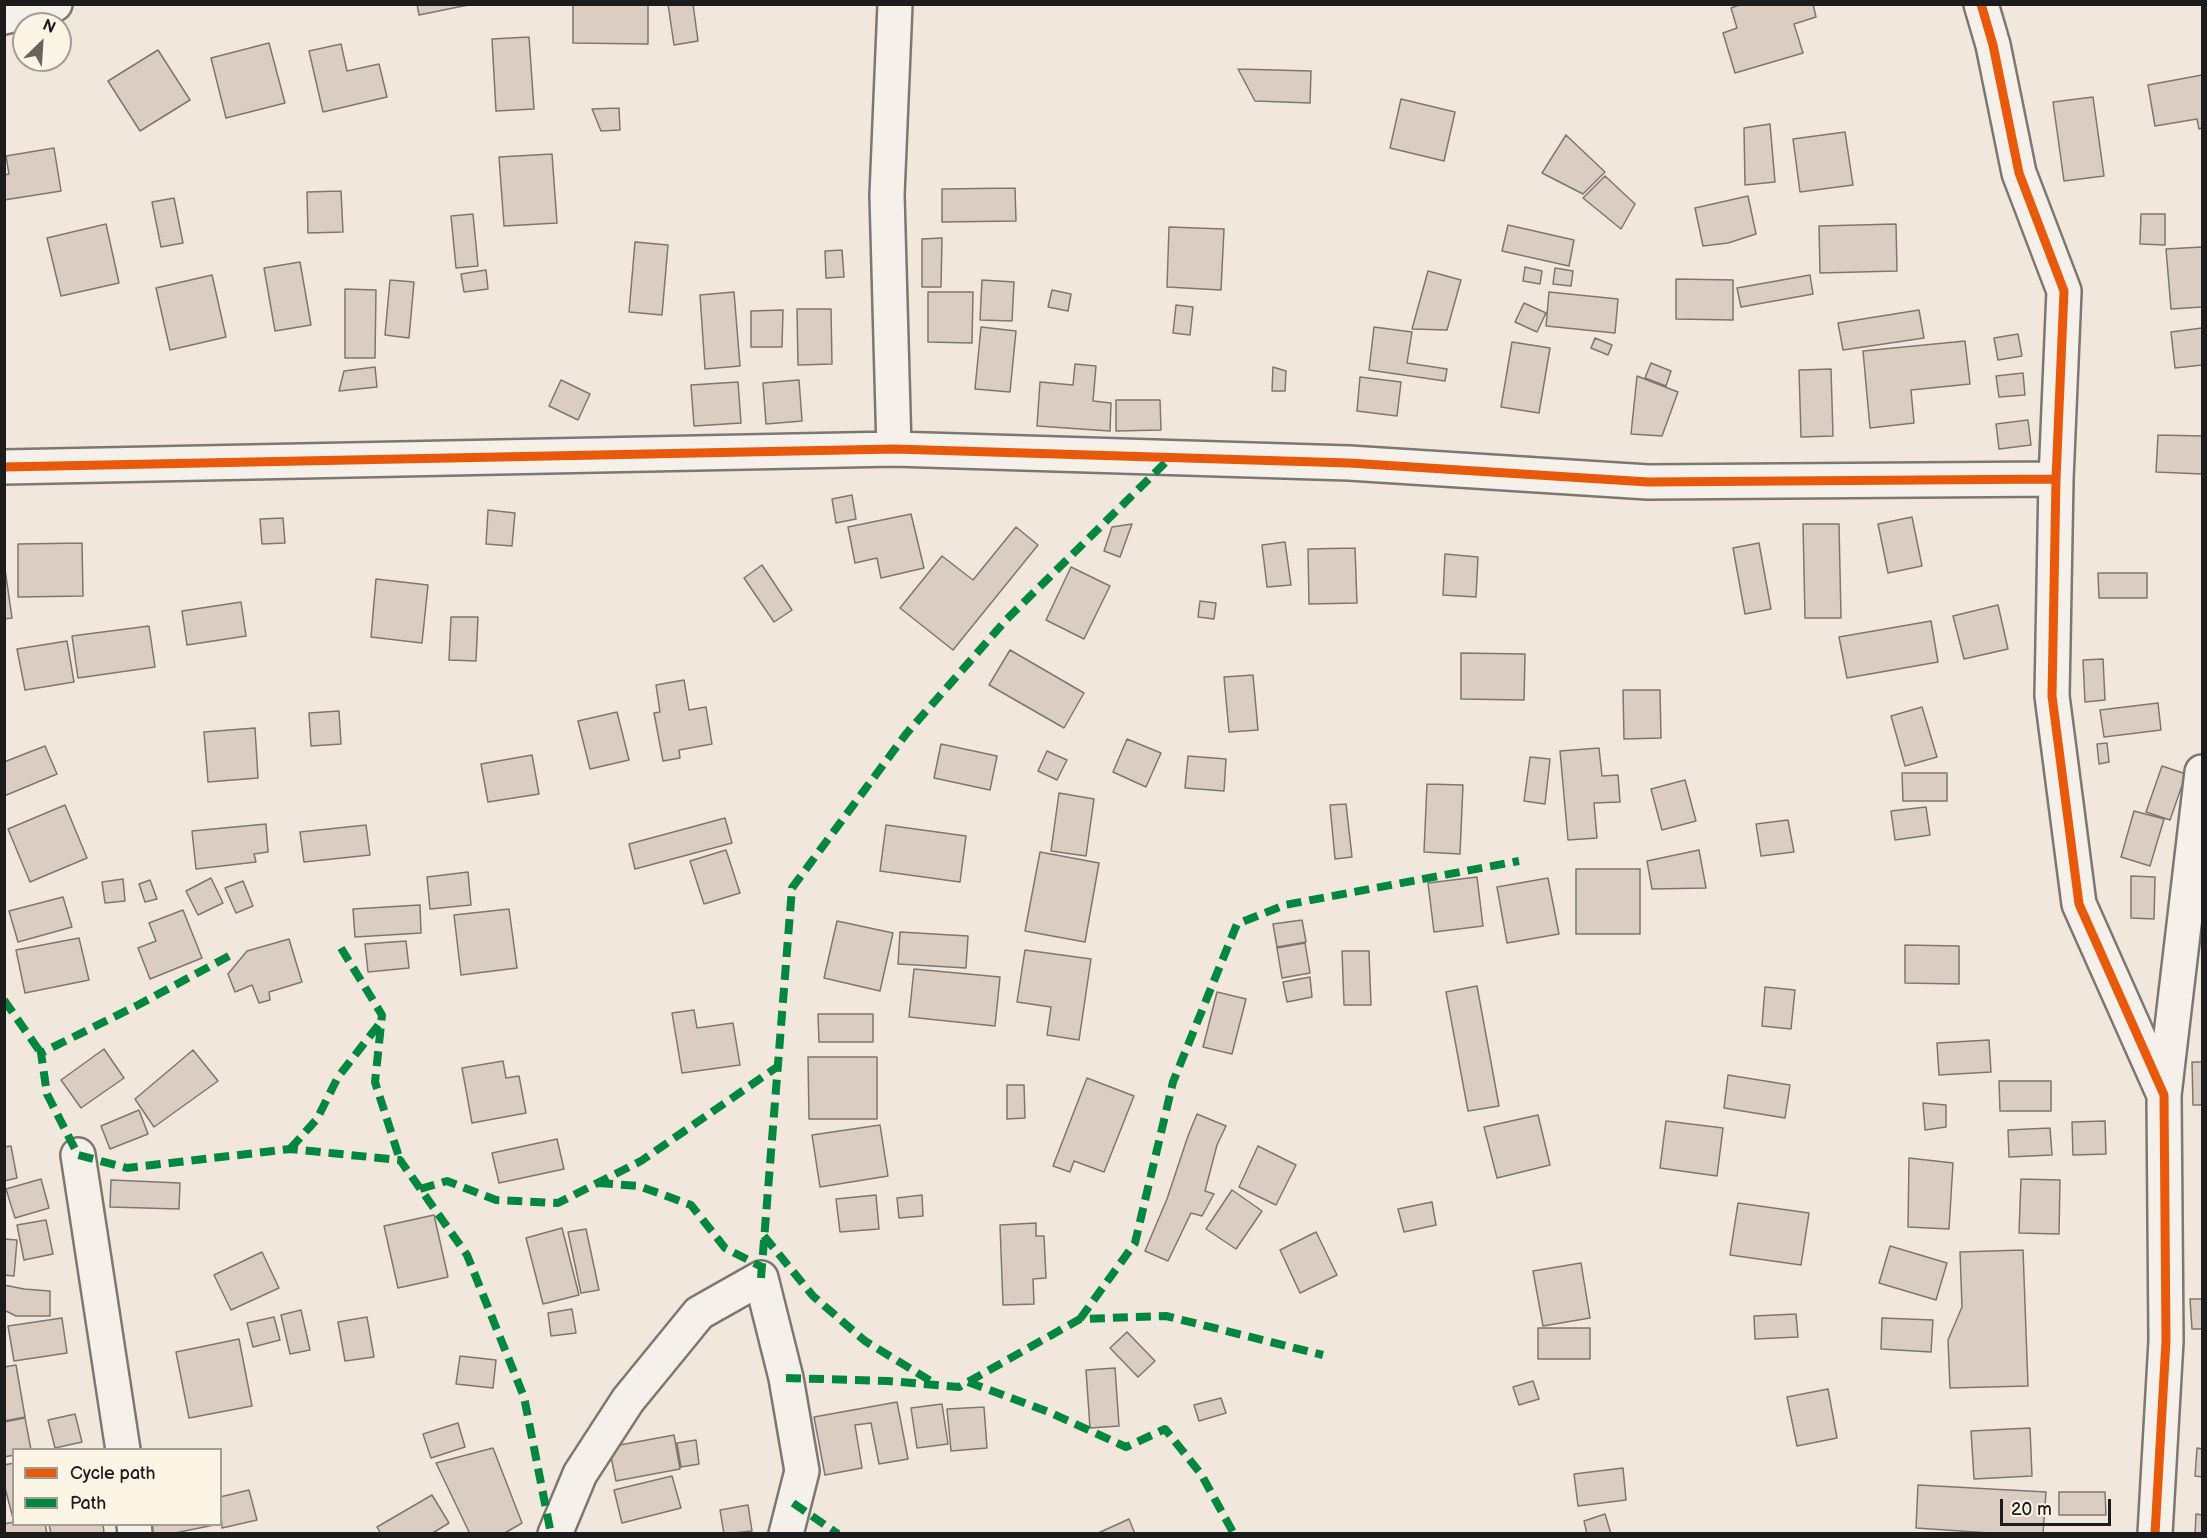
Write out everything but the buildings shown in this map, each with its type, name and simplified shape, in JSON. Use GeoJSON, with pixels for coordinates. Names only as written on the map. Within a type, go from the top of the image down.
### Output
{"type":"FeatureCollection","features":[{"type":"Feature","properties":{"kind":"street"},"geometry":{"type":"LineString","coordinates":[[4,17],[55,4]]}},
{"type":"Feature","properties":{"kind":"street"},"geometry":{"type":"LineString","coordinates":[[894,449],[887,195],[895,4]]}},
{"type":"Feature","properties":{"kind":"street"},"geometry":{"type":"LineString","coordinates":[[1981,4],[1993,45],[2019,173],[2064,291],[2056,479],[2052,696],[2079,904],[2164,1095]]}},
{"type":"Feature","properties":{"kind":"street"},"geometry":{"type":"LineString","coordinates":[[4,467],[894,449],[1349,463],[1648,482],[2056,479]]}},
{"type":"Feature","properties":{"kind":"street"},"geometry":{"type":"LineString","coordinates":[[2156,1533],[2166,1341],[2164,1095],[2202,772]]}},
{"type":"Feature","properties":{"kind":"street"},"geometry":{"type":"LineString","coordinates":[[78,1155],[123,1448]]}},
{"type":"Feature","properties":{"kind":"street"},"geometry":{"type":"LineString","coordinates":[[555,1533],[580,1474],[628,1400],[699,1313],[761,1278],[786,1378],[802,1471],[786,1533]]}},
{"type":"Feature","properties":{"kind":"marked path"},"geometry":{"type":"LineString","coordinates":[[761,1278],[792,888],[906,734],[1007,619],[1170,458]]}},
{"type":"Feature","properties":{"kind":"marked path"},"geometry":{"type":"LineString","coordinates":[[1080,1319],[1135,1243],[1173,1082],[1237,924],[1285,905],[1519,861]]}},
{"type":"Feature","properties":{"kind":"marked path"},"geometry":{"type":"LineString","coordinates":[[341,948],[382,1015],[375,1082],[400,1160]]}},
{"type":"Feature","properties":{"kind":"marked path"},"geometry":{"type":"LineString","coordinates":[[229,956],[138,1005],[41,1053],[47,1094],[78,1155],[127,1168],[290,1149],[400,1160],[467,1255],[524,1397],[551,1534]]}},
{"type":"Feature","properties":{"kind":"marked path"},"geometry":{"type":"LineString","coordinates":[[4,1000],[41,1053]]}},
{"type":"Feature","properties":{"kind":"marked path"},"geometry":{"type":"LineString","coordinates":[[290,1149],[317,1119],[338,1077],[380,1023]]}},
{"type":"Feature","properties":{"kind":"marked path"},"geometry":{"type":"LineString","coordinates":[[420,1189],[447,1181],[496,1200],[558,1203],[641,1161],[777,1067]]}},
{"type":"Feature","properties":{"kind":"marked path"},"geometry":{"type":"LineString","coordinates":[[598,1183],[639,1186],[691,1205],[725,1248],[762,1267]]}},
{"type":"Feature","properties":{"kind":"marked path"},"geometry":{"type":"LineString","coordinates":[[764,1236],[813,1296],[865,1341],[934,1383]]}},
{"type":"Feature","properties":{"kind":"marked path"},"geometry":{"type":"LineString","coordinates":[[786,1378],[888,1381],[959,1387],[1080,1319],[1166,1316],[1323,1355]]}},
{"type":"Feature","properties":{"kind":"marked path"},"geometry":{"type":"LineString","coordinates":[[968,1382],[1049,1412],[1126,1447],[1165,1429],[1201,1474],[1234,1534]]}},
{"type":"Feature","properties":{"kind":"marked path"},"geometry":{"type":"LineString","coordinates":[[793,1503],[838,1534]]}},
{"type":"Feature","properties":{"kind":"cycle path"},"geometry":{"type":"LineString","coordinates":[[1981,4],[1993,45],[2019,173],[2064,291],[2056,479],[2052,696],[2079,904],[2164,1095],[2166,1341],[2155,1534]]}},
{"type":"Feature","properties":{"kind":"cycle path"},"geometry":{"type":"LineString","coordinates":[[4,467],[894,449],[1349,463],[1648,482],[2056,479]]}}]}
